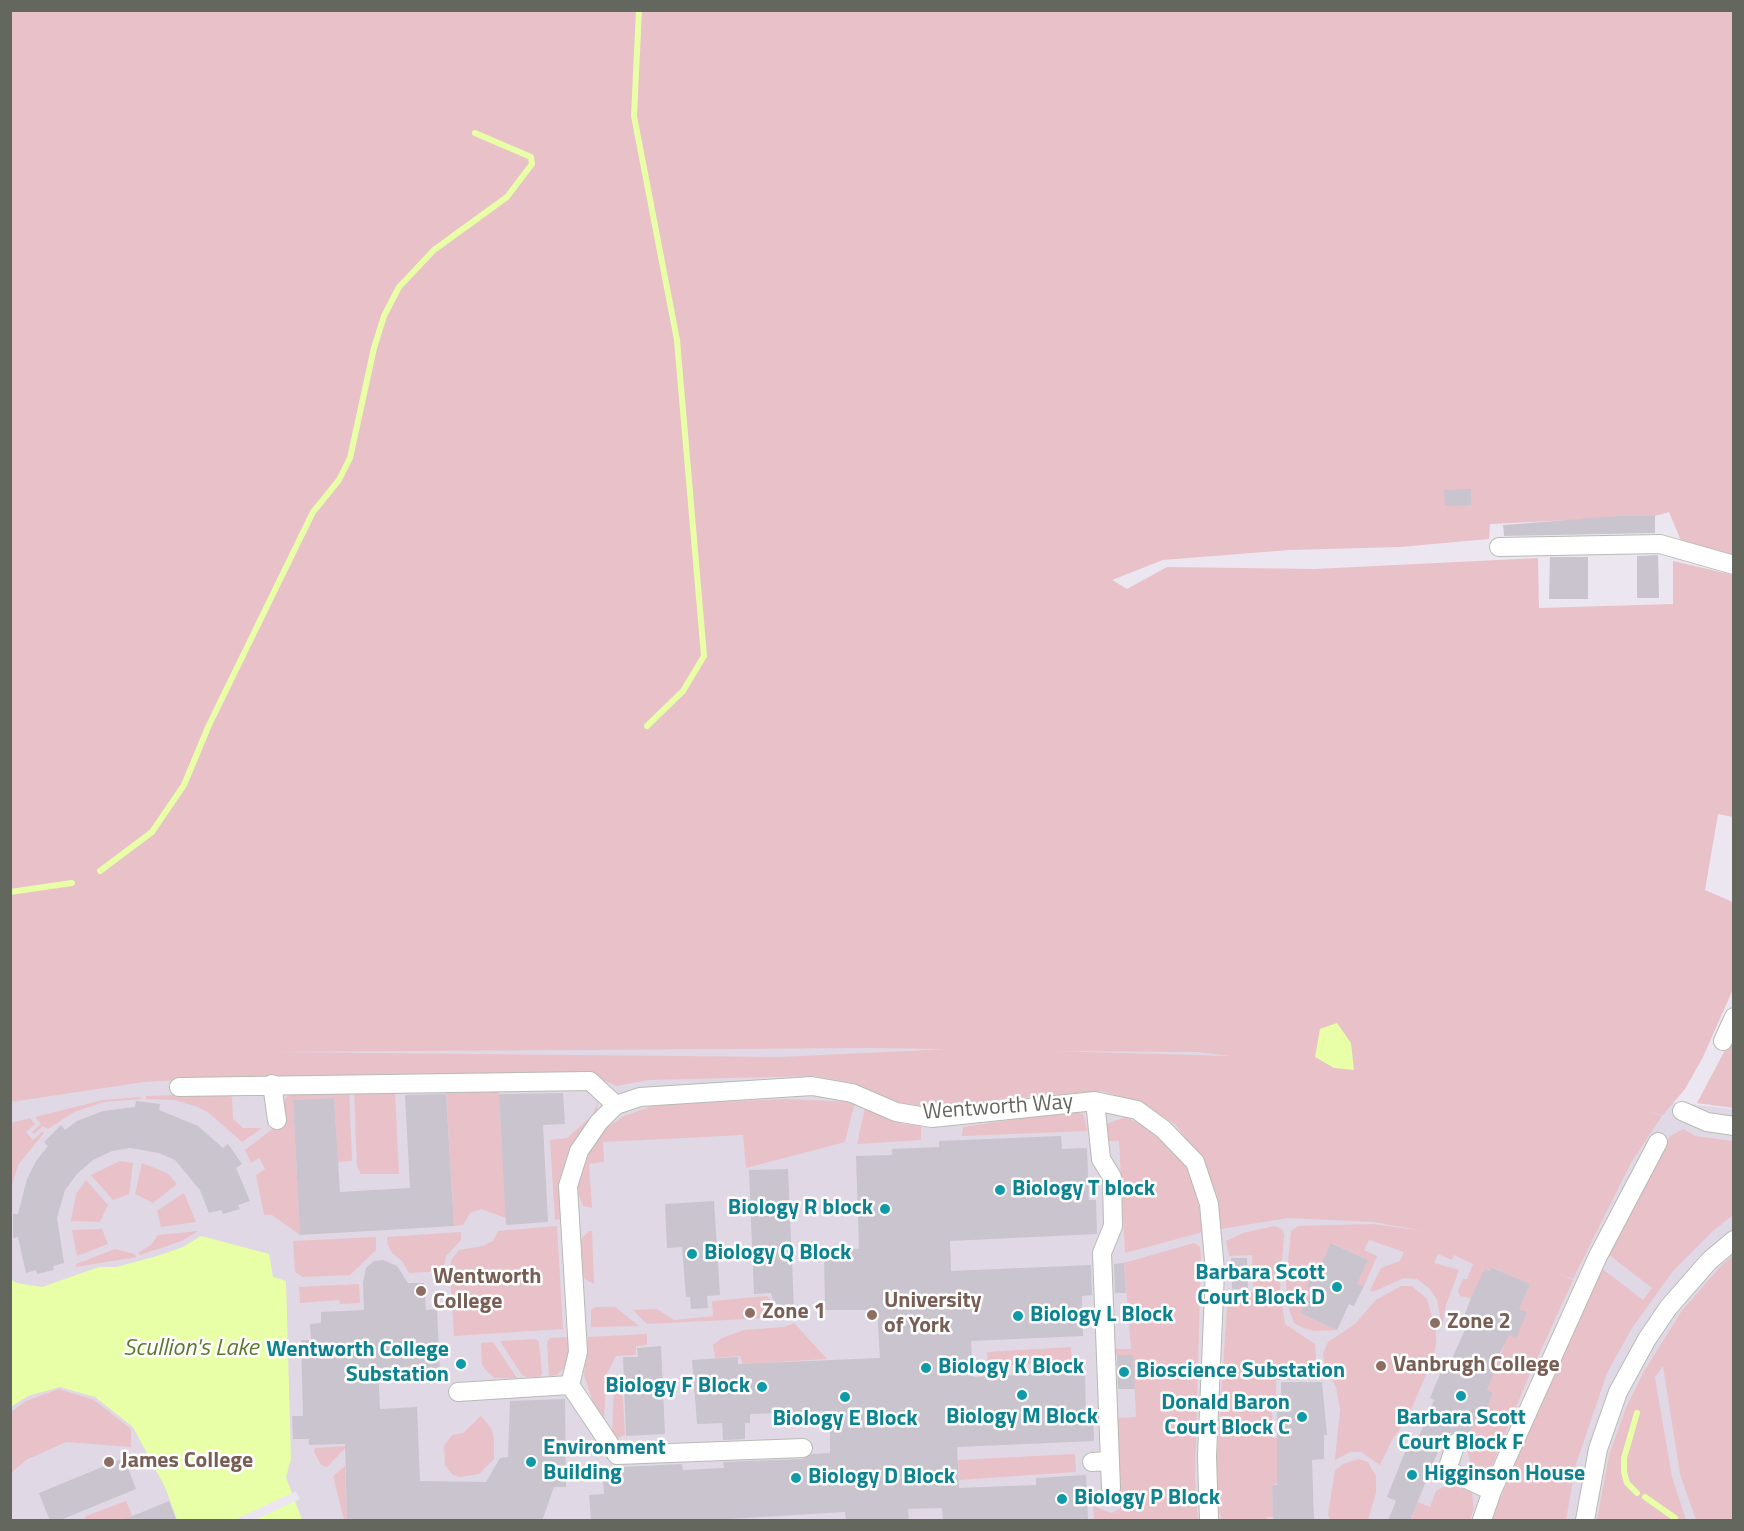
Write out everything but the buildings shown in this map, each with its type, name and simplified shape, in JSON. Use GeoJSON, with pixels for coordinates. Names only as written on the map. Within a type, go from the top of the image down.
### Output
{"type":"FeatureCollection","features":[{"type":"Feature","properties":{"kind":"street"},"geometry":{"type":"LineString","coordinates":[[1499,547],[1660,544],[1734,565]]}},
{"type":"Feature","properties":{"kind":"street"},"geometry":{"type":"LineString","coordinates":[[1723,1041],[1734,1017]]}},
{"type":"Feature","properties":{"kind":"street"},"geometry":{"type":"LineString","coordinates":[[179,1087],[590,1081],[616,1105],[599,1122],[579,1151],[568,1186],[578,1352],[570,1385],[617,1455],[803,1448]]}},
{"type":"Feature","properties":{"kind":"street"},"geometry":{"type":"LineString","coordinates":[[272,1084],[277,1120]]}},
{"type":"Feature","properties":{"kind":"street","name":"Wentworth Way"},"geometry":{"type":"LineString","coordinates":[[616,1105],[640,1097],[812,1086],[852,1093],[896,1112],[932,1118],[1095,1101],[1137,1110],[1163,1129],[1195,1162],[1209,1204],[1215,1272],[1208,1421],[1209,1521]]}},
{"type":"Feature","properties":{"kind":"street"},"geometry":{"type":"LineString","coordinates":[[1095,1101],[1101,1159],[1112,1177],[1113,1226],[1102,1253],[1101,1462],[1111,1488]]}},
{"type":"Feature","properties":{"kind":"street"},"geometry":{"type":"LineString","coordinates":[[1682,1111],[1707,1122],[1734,1126]]}},
{"type":"Feature","properties":{"kind":"street"},"geometry":{"type":"LineString","coordinates":[[1482,1521],[1492,1491],[1598,1256],[1658,1142]]}},
{"type":"Feature","properties":{"kind":"street"},"geometry":{"type":"LineString","coordinates":[[1585,1521],[1598,1449],[1618,1392],[1647,1339],[1668,1308],[1708,1261],[1734,1240]]}},
{"type":"Feature","properties":{"kind":"street"},"geometry":{"type":"LineString","coordinates":[[458,1392],[570,1385]]}},
{"type":"Feature","properties":{"kind":"street"},"geometry":{"type":"LineString","coordinates":[[1456,1443],[1447,1470],[1492,1491]]}},
{"type":"Feature","properties":{"kind":"shaded area"},"geometry":{"type":"Polygon","coordinates":[[[10,11],[1733,11],[1733,562],[1684,548],[1669,512],[1655,516],[1490,524],[1489,539],[1400,547],[1289,550],[1163,560],[1112,580],[1127,589],[1167,567],[1315,569],[1538,558],[1539,608],[1673,604],[1673,561],[1733,575],[1733,817],[1718,814],[1705,890],[1733,902],[1733,989],[1703,1057],[1685,1089],[1663,1115],[1650,1112],[1662,1116],[1632,1161],[1573,1279],[1555,1272],[1573,1280],[1529,1376],[1490,1470],[1479,1473],[1471,1467],[1466,1443],[1476,1418],[1482,1420],[1493,1393],[1487,1390],[1508,1335],[1526,1312],[1519,1309],[1530,1284],[1492,1267],[1480,1294],[1471,1298],[1460,1296],[1458,1291],[1463,1279],[1467,1279],[1473,1264],[1454,1255],[1452,1260],[1438,1254],[1434,1263],[1459,1270],[1446,1305],[1442,1327],[1437,1300],[1429,1288],[1417,1279],[1404,1278],[1373,1292],[1370,1290],[1381,1268],[1400,1261],[1404,1252],[1369,1240],[1364,1250],[1377,1256],[1364,1286],[1357,1284],[1368,1260],[1332,1243],[1319,1269],[1316,1268],[1307,1285],[1312,1288],[1300,1313],[1337,1330],[1315,1331],[1303,1328],[1294,1323],[1289,1309],[1286,1283],[1291,1231],[1298,1226],[1373,1224],[1424,1231],[1373,1222],[1288,1218],[1221,1229],[1217,1195],[1201,1159],[1175,1124],[1137,1102],[1103,1091],[1004,1099],[952,1109],[909,1107],[854,1083],[815,1076],[648,1080],[617,1086],[592,1075],[213,1078],[144,1082],[11,1102],[10,11]],[[948,1049],[271,1052],[780,1057],[948,1049]],[[1049,1051],[1231,1056],[1232,1056],[1197,1052],[1049,1051]]]}},
{"type":"Feature","properties":{"kind":"shaded area"},"geometry":{"type":"Polygon","coordinates":[[[1733,1035],[1733,1108],[1697,1103],[1733,1035]]]}},
{"type":"Feature","properties":{"kind":"shaded area","name":"University of York"},"geometry":{"type":"Polygon","coordinates":[[[1187,1041],[1396,1071],[1733,1109],[1733,1520],[11,1520],[10,1051],[1187,1041]]]}},
{"type":"Feature","properties":{"kind":"shaded area"},"geometry":{"type":"Polygon","coordinates":[[[349,1087],[352,1161],[338,1162],[334,1098],[293,1100],[300,1235],[272,1215],[264,1215],[256,1175],[265,1169],[259,1158],[251,1163],[245,1150],[275,1127],[283,1126],[282,1105],[291,1090],[349,1087]]]}},
{"type":"Feature","properties":{"kind":"shaded area"},"geometry":{"type":"Polygon","coordinates":[[[488,1087],[499,1092],[506,1218],[481,1209],[470,1213],[463,1225],[454,1226],[446,1090],[488,1087]]]}},
{"type":"Feature","properties":{"kind":"shaded area"},"geometry":{"type":"Polygon","coordinates":[[[354,1090],[395,1090],[399,1174],[361,1174],[357,1166],[354,1090]]]}},
{"type":"Feature","properties":{"kind":"shaded area"},"geometry":{"type":"Polygon","coordinates":[[[228,1093],[232,1097],[233,1119],[243,1128],[262,1128],[242,1142],[209,1113],[195,1106],[175,1100],[146,1099],[146,1096],[228,1093]]]}},
{"type":"Feature","properties":{"kind":"shaded area"},"geometry":{"type":"Polygon","coordinates":[[[141,1097],[141,1099],[104,1102],[74,1112],[48,1129],[43,1126],[34,1134],[32,1132],[41,1124],[35,1117],[103,1100],[141,1097]]]}},
{"type":"Feature","properties":{"kind":"shaded area"},"geometry":{"type":"Polygon","coordinates":[[[599,1099],[596,1114],[575,1140],[567,1155],[561,1191],[562,1219],[555,1220],[550,1140],[567,1138],[592,1116],[599,1099]]]}},
{"type":"Feature","properties":{"kind":"shaded area"},"geometry":{"type":"Polygon","coordinates":[[[785,1099],[855,1102],[845,1142],[746,1168],[743,1135],[603,1142],[604,1162],[589,1164],[592,1208],[583,1206],[577,1190],[588,1152],[603,1130],[624,1116],[655,1105],[785,1099]]]}},
{"type":"Feature","properties":{"kind":"shaded area"},"geometry":{"type":"Polygon","coordinates":[[[865,1108],[903,1124],[921,1126],[921,1140],[857,1144],[865,1108]]]}},
{"type":"Feature","properties":{"kind":"shaded area"},"geometry":{"type":"Polygon","coordinates":[[[1070,1111],[1083,1114],[1088,1131],[962,1136],[963,1127],[1070,1111]]]}},
{"type":"Feature","properties":{"kind":"shaded area"},"geometry":{"type":"Polygon","coordinates":[[[1126,1117],[1152,1130],[1185,1163],[1196,1191],[1203,1232],[1125,1253],[1119,1141],[1104,1141],[1103,1125],[1126,1117]]]}},
{"type":"Feature","properties":{"kind":"shaded area"},"geometry":{"type":"Polygon","coordinates":[[[30,1118],[35,1124],[26,1132],[33,1140],[43,1131],[44,1133],[18,1165],[11,1189],[11,1123],[30,1118]]]}},
{"type":"Feature","properties":{"kind":"shaded area"},"geometry":{"type":"Polygon","coordinates":[[[1684,1129],[1695,1136],[1733,1141],[1733,1215],[1714,1230],[1673,1271],[1632,1328],[1607,1373],[1576,1464],[1566,1520],[1491,1520],[1600,1267],[1643,1300],[1652,1288],[1608,1254],[1670,1136],[1684,1129]]]}},
{"type":"Feature","properties":{"kind":"shaded area"},"geometry":{"type":"Polygon","coordinates":[[[120,1161],[133,1163],[129,1194],[113,1200],[91,1175],[120,1161]]]}},
{"type":"Feature","properties":{"kind":"shaded area"},"geometry":{"type":"Polygon","coordinates":[[[142,1163],[167,1173],[177,1184],[153,1203],[135,1194],[142,1163]]]}},
{"type":"Feature","properties":{"kind":"shaded area"},"geometry":{"type":"Polygon","coordinates":[[[86,1180],[108,1205],[100,1222],[71,1221],[76,1194],[86,1180]]]}},
{"type":"Feature","properties":{"kind":"shaded area"},"geometry":{"type":"Polygon","coordinates":[[[184,1193],[196,1222],[161,1227],[157,1211],[184,1193]]]}},
{"type":"Feature","properties":{"kind":"shaded area"},"geometry":{"type":"Polygon","coordinates":[[[557,1226],[563,1329],[454,1336],[450,1270],[451,1260],[459,1250],[483,1246],[493,1241],[498,1231],[557,1226]]]}},
{"type":"Feature","properties":{"kind":"shaded area"},"geometry":{"type":"Polygon","coordinates":[[[1274,1226],[1282,1229],[1284,1235],[1280,1289],[1285,1324],[1315,1344],[1317,1373],[1323,1379],[1276,1380],[1276,1409],[1272,1409],[1273,1438],[1278,1438],[1277,1483],[1272,1486],[1273,1517],[1267,1517],[1267,1520],[1221,1520],[1217,1498],[1217,1457],[1228,1292],[1253,1292],[1252,1255],[1229,1256],[1226,1241],[1243,1233],[1274,1226]]]}},
{"type":"Feature","properties":{"kind":"shaded area"},"geometry":{"type":"Polygon","coordinates":[[[102,1229],[108,1244],[77,1256],[72,1230],[102,1229]]]}},
{"type":"Feature","properties":{"kind":"shaded area"},"geometry":{"type":"Polygon","coordinates":[[[198,1231],[182,1241],[140,1255],[138,1253],[151,1245],[158,1235],[198,1231]]]}},
{"type":"Feature","properties":{"kind":"shaded area"},"geometry":{"type":"Polygon","coordinates":[[[592,1231],[594,1284],[585,1279],[582,1273],[581,1239],[592,1231]]]}},
{"type":"Feature","properties":{"kind":"shaded area"},"geometry":{"type":"Polygon","coordinates":[[[461,1232],[461,1240],[446,1256],[443,1271],[409,1273],[402,1261],[392,1253],[387,1237],[461,1232]]]}},
{"type":"Feature","properties":{"kind":"shaded area"},"geometry":{"type":"Polygon","coordinates":[[[376,1237],[376,1250],[350,1275],[303,1277],[295,1272],[293,1241],[376,1237]]]}},
{"type":"Feature","properties":{"kind":"shaded area"},"geometry":{"type":"Polygon","coordinates":[[[1194,1243],[1200,1247],[1201,1254],[1195,1479],[1198,1520],[1094,1520],[1093,1506],[1111,1513],[1120,1509],[1117,1418],[1136,1417],[1133,1355],[1114,1355],[1115,1349],[1131,1349],[1124,1263],[1194,1243]]]}},
{"type":"Feature","properties":{"kind":"shaded area"},"geometry":{"type":"Polygon","coordinates":[[[115,1249],[137,1257],[76,1267],[76,1264],[115,1249]]]}},
{"type":"Feature","properties":{"kind":"shaded area"},"geometry":{"type":"Polygon","coordinates":[[[1733,1255],[1733,1520],[1696,1520],[1680,1474],[1663,1366],[1655,1377],[1672,1477],[1686,1520],[1597,1520],[1609,1455],[1626,1408],[1643,1373],[1681,1312],[1733,1255]]]}},
{"type":"Feature","properties":{"kind":"shaded area"},"geometry":{"type":"Polygon","coordinates":[[[359,1284],[360,1303],[340,1304],[339,1300],[300,1303],[299,1287],[359,1284]]]}},
{"type":"Feature","properties":{"kind":"shaded area"},"geometry":{"type":"Polygon","coordinates":[[[1401,1286],[1412,1286],[1427,1299],[1436,1331],[1436,1345],[1431,1363],[1407,1419],[1392,1440],[1380,1465],[1361,1452],[1350,1452],[1335,1460],[1340,1410],[1336,1387],[1325,1369],[1323,1353],[1328,1342],[1355,1324],[1376,1300],[1401,1286]]]}},
{"type":"Feature","properties":{"kind":"shaded area"},"geometry":{"type":"Polygon","coordinates":[[[767,1296],[787,1317],[647,1324],[633,1310],[657,1309],[674,1320],[713,1316],[712,1301],[767,1296]]]}},
{"type":"Feature","properties":{"kind":"shaded area"},"geometry":{"type":"Polygon","coordinates":[[[596,1307],[615,1307],[639,1326],[591,1327],[591,1310],[596,1307]]]}},
{"type":"Feature","properties":{"kind":"shaded area"},"geometry":{"type":"Polygon","coordinates":[[[794,1323],[827,1359],[743,1364],[740,1356],[715,1358],[713,1345],[722,1338],[744,1330],[784,1327],[794,1323]]]}},
{"type":"Feature","properties":{"kind":"shaded area"},"geometry":{"type":"Polygon","coordinates":[[[647,1334],[647,1345],[636,1346],[636,1355],[616,1356],[606,1376],[604,1421],[593,1402],[584,1375],[588,1337],[647,1334]]]}},
{"type":"Feature","properties":{"kind":"shaded area"},"geometry":{"type":"Polygon","coordinates":[[[569,1337],[570,1354],[566,1366],[557,1375],[549,1376],[547,1342],[550,1338],[569,1337]]]}},
{"type":"Feature","properties":{"kind":"shaded area"},"geometry":{"type":"Polygon","coordinates":[[[536,1339],[539,1342],[542,1374],[539,1377],[527,1377],[522,1375],[500,1341],[536,1339]]]}},
{"type":"Feature","properties":{"kind":"shaded area"},"geometry":{"type":"Polygon","coordinates":[[[493,1342],[517,1378],[494,1378],[485,1369],[482,1364],[481,1343],[493,1342]]]}},
{"type":"Feature","properties":{"kind":"shaded area"},"geometry":{"type":"Polygon","coordinates":[[[1071,1347],[1072,1362],[988,1366],[987,1352],[1071,1347]]]}},
{"type":"Feature","properties":{"kind":"shaded area"},"geometry":{"type":"Polygon","coordinates":[[[622,1382],[625,1435],[612,1440],[614,1383],[622,1382]]]}},
{"type":"Feature","properties":{"kind":"shaded area"},"geometry":{"type":"Polygon","coordinates":[[[59,1389],[94,1400],[131,1429],[131,1447],[66,1442],[26,1460],[11,1473],[11,1412],[26,1401],[59,1389]]]}},
{"type":"Feature","properties":{"kind":"shaded area"},"geometry":{"type":"Polygon","coordinates":[[[481,1416],[491,1428],[494,1438],[494,1459],[479,1474],[460,1477],[453,1475],[445,1465],[444,1446],[452,1435],[463,1433],[481,1416]]]}},
{"type":"Feature","properties":{"kind":"shaded area"},"geometry":{"type":"Polygon","coordinates":[[[347,1446],[327,1467],[321,1465],[314,1452],[315,1448],[347,1446]]]}},
{"type":"Feature","properties":{"kind":"shaded area"},"geometry":{"type":"Polygon","coordinates":[[[1075,1454],[1076,1472],[959,1480],[958,1460],[1075,1454]]]}},
{"type":"Feature","properties":{"kind":"shaded area"},"geometry":{"type":"Polygon","coordinates":[[[1359,1459],[1368,1462],[1376,1476],[1376,1493],[1368,1520],[1330,1520],[1328,1515],[1335,1471],[1343,1464],[1359,1459]]]}},
{"type":"Feature","properties":{"kind":"shaded area"},"geometry":{"type":"Polygon","coordinates":[[[345,1466],[347,1520],[344,1520],[333,1476],[345,1466]]]}},
{"type":"Feature","properties":{"kind":"shaded area"},"geometry":{"type":"Polygon","coordinates":[[[1451,1483],[1472,1493],[1474,1509],[1470,1520],[1411,1519],[1418,1502],[1430,1507],[1436,1491],[1451,1483]]]}},
{"type":"Feature","properties":{"kind":"shaded area"},"geometry":{"type":"Polygon","coordinates":[[[126,1501],[134,1520],[83,1520],[86,1516],[126,1501]]]}},
{"type":"Feature","properties":{"kind":"water"},"geometry":{"type":"Polygon","coordinates":[[[1337,1023],[1351,1043],[1354,1070],[1334,1068],[1315,1057],[1320,1029],[1337,1023]]]}},
{"type":"Feature","properties":{"kind":"water","name":"Scullion's Lake"},"geometry":{"type":"Polygon","coordinates":[[[201,1236],[269,1254],[273,1277],[286,1281],[291,1459],[286,1477],[302,1520],[177,1520],[165,1487],[133,1427],[95,1397],[60,1387],[28,1396],[11,1407],[10,1279],[17,1283],[42,1287],[99,1267],[117,1267],[157,1256],[183,1247],[201,1236]]]}},
{"type":"Feature","properties":{"kind":"pier"},"geometry":{"type":"Polygon","coordinates":[[[296,1491],[300,1499],[255,1520],[234,1520],[296,1491]]]}},
{"type":"Feature","properties":{"kind":"waterway"},"geometry":{"type":"LineString","coordinates":[[639,10],[634,116],[677,340],[704,656],[683,691],[647,726]]}},
{"type":"Feature","properties":{"kind":"waterway"},"geometry":{"type":"LineString","coordinates":[[100,871],[152,832],[184,785],[209,725],[313,512],[339,480],[350,458],[374,348],[384,316],[399,287],[434,250],[507,197],[532,164],[531,157],[475,133]]}},
{"type":"Feature","properties":{"kind":"waterway"},"geometry":{"type":"LineString","coordinates":[[10,892],[72,883]]}},
{"type":"Feature","properties":{"kind":"waterway"},"geometry":{"type":"LineString","coordinates":[[1637,1413],[1624,1458],[1627,1483],[1637,1493]]}},
{"type":"Feature","properties":{"kind":"waterway"},"geometry":{"type":"LineString","coordinates":[[1645,1497],[1675,1518]]}},
{"type":"Feature","properties":{"kind":"place","name":"Biology T block"},"geometry":{"type":"Point","coordinates":[1000,1190]}},
{"type":"Feature","properties":{"kind":"place","name":"Biology R block"},"geometry":{"type":"Point","coordinates":[885,1209]}},
{"type":"Feature","properties":{"kind":"place","name":"Biology Q Block"},"geometry":{"type":"Point","coordinates":[692,1254]}},
{"type":"Feature","properties":{"kind":"place","name":"Barbara Scott Court Block D"},"geometry":{"type":"Point","coordinates":[1337,1287]}},
{"type":"Feature","properties":{"kind":"place","name":"Wentworth College"},"geometry":{"type":"Point","coordinates":[421,1291]}},
{"type":"Feature","properties":{"kind":"place","name":"Zone 1"},"geometry":{"type":"Point","coordinates":[750,1313]}},
{"type":"Feature","properties":{"kind":"place","name":"University of York"},"geometry":{"type":"Point","coordinates":[872,1315]}},
{"type":"Feature","properties":{"kind":"place","name":"Biology L Block"},"geometry":{"type":"Point","coordinates":[1018,1316]}},
{"type":"Feature","properties":{"kind":"place","name":"Zone 2"},"geometry":{"type":"Point","coordinates":[1435,1323]}},
{"type":"Feature","properties":{"kind":"place","name":"Wentworth College Substation"},"geometry":{"type":"Point","coordinates":[461,1364]}},
{"type":"Feature","properties":{"kind":"place","name":"Vanbrugh College"},"geometry":{"type":"Point","coordinates":[1381,1366]}},
{"type":"Feature","properties":{"kind":"place","name":"Biology K Block"},"geometry":{"type":"Point","coordinates":[926,1368]}},
{"type":"Feature","properties":{"kind":"place","name":"Bioscience Substation"},"geometry":{"type":"Point","coordinates":[1124,1372]}},
{"type":"Feature","properties":{"kind":"place","name":"Biology F Block"},"geometry":{"type":"Point","coordinates":[762,1387]}},
{"type":"Feature","properties":{"kind":"place","name":"Biology M Block"},"geometry":{"type":"Point","coordinates":[1022,1395]}},
{"type":"Feature","properties":{"kind":"place","name":"Barbara Scott Court Block F"},"geometry":{"type":"Point","coordinates":[1461,1396]}},
{"type":"Feature","properties":{"kind":"place","name":"Biology E Block"},"geometry":{"type":"Point","coordinates":[845,1397]}},
{"type":"Feature","properties":{"kind":"place","name":"Donald Baron Court Block C"},"geometry":{"type":"Point","coordinates":[1302,1417]}},
{"type":"Feature","properties":{"kind":"place","name":"James College"},"geometry":{"type":"Point","coordinates":[109,1462]}},
{"type":"Feature","properties":{"kind":"place","name":"Environment Building"},"geometry":{"type":"Point","coordinates":[531,1462]}},
{"type":"Feature","properties":{"kind":"place","name":"Higginson House"},"geometry":{"type":"Point","coordinates":[1412,1475]}},
{"type":"Feature","properties":{"kind":"place","name":"Biology D Block"},"geometry":{"type":"Point","coordinates":[796,1478]}},
{"type":"Feature","properties":{"kind":"place","name":"Biology P Block"},"geometry":{"type":"Point","coordinates":[1062,1499]}}]}
